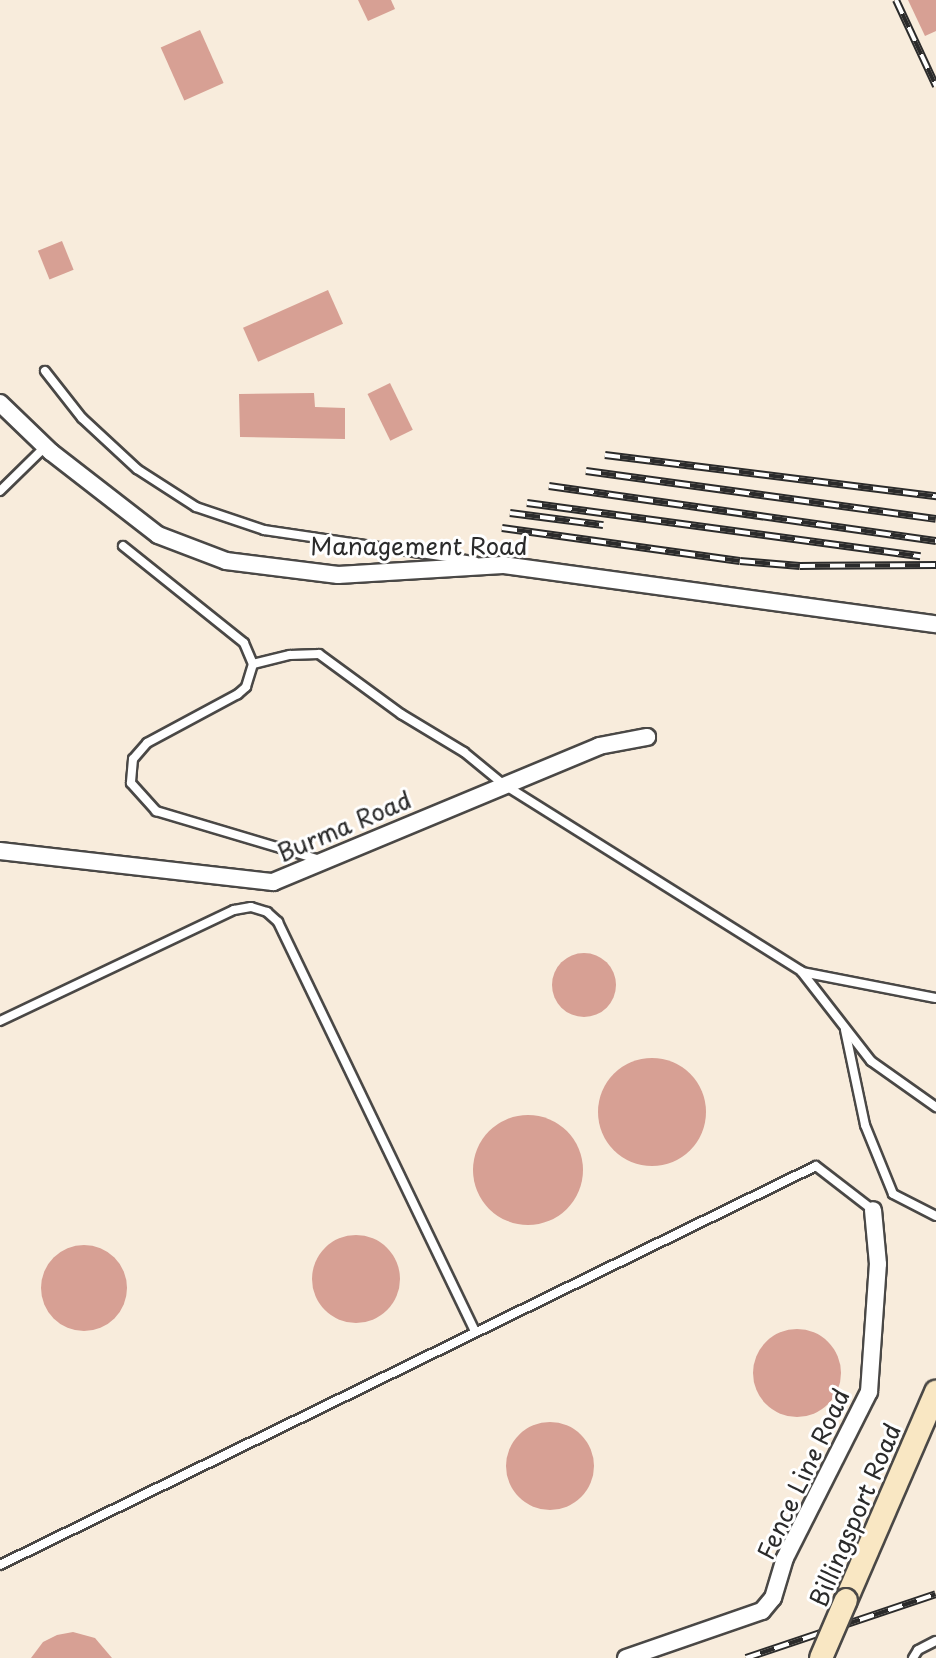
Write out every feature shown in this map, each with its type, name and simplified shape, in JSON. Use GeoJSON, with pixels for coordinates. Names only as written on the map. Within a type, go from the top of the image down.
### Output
{"type":"FeatureCollection","features":[{"type":"Feature","properties":{"kind":"street","name":"Management Road"},"geometry":{"type":"LineString","coordinates":[[0,403],[45,446],[158,535],[226,561],[338,575],[503,565],[936,624]]}},
{"type":"Feature","properties":{"kind":"street","name":"Burma Road"},"geometry":{"type":"LineString","coordinates":[[0,851],[273,882],[599,746],[647,737]]}},
{"type":"Feature","properties":{"kind":"street","name":"Fence Line Road"},"geometry":{"type":"LineString","coordinates":[[626,1658],[762,1611],[773,1598],[785,1558],[837,1463],[869,1392],[878,1264],[873,1210]]}},
{"type":"Feature","properties":{"kind":"street","name":"Billingsport Road"},"geometry":{"type":"LineString","coordinates":[[821,1658],[936,1392]]}},
{"type":"Feature","properties":{"kind":"lane"},"geometry":{"type":"LineString","coordinates":[[45,371],[82,418],[137,469],[196,507],[264,530],[503,565]]}},
{"type":"Feature","properties":{"kind":"lane"},"geometry":{"type":"LineString","coordinates":[[0,491],[45,446]]}},
{"type":"Feature","properties":{"kind":"lane"},"geometry":{"type":"LineString","coordinates":[[123,546],[244,643],[253,664],[246,687],[238,694],[147,743],[133,759],[131,783],[156,811],[324,862]]}},
{"type":"Feature","properties":{"kind":"lane"},"geometry":{"type":"LineString","coordinates":[[253,664],[290,655],[319,654],[401,714],[464,752],[503,784],[801,971],[871,1061],[936,1107]]}},
{"type":"Feature","properties":{"kind":"lane"},"geometry":{"type":"LineString","coordinates":[[0,1021],[234,910],[251,907],[267,912],[278,922],[475,1332]]}},
{"type":"Feature","properties":{"kind":"lane"},"geometry":{"type":"LineString","coordinates":[[801,971],[936,998]]}},
{"type":"Feature","properties":{"kind":"lane"},"geometry":{"type":"LineString","coordinates":[[844,1026],[865,1125],[893,1194],[936,1216]]}},
{"type":"Feature","properties":{"kind":"lane"},"geometry":{"type":"LineString","coordinates":[[0,1565],[816,1166],[873,1210]]}},
{"type":"Feature","properties":{"kind":"lane"},"geometry":{"type":"LineString","coordinates":[[913,1658],[918,1650],[936,1641]]}},
{"type":"Feature","properties":{"kind":"building"},"geometry":{"type":"Polygon","coordinates":[[[358,0],[391,0],[395,9],[368,21],[358,0]]]}},
{"type":"Feature","properties":{"kind":"building"},"geometry":{"type":"Polygon","coordinates":[[[908,0],[936,0],[936,31],[925,36],[908,0]]]}},
{"type":"Feature","properties":{"kind":"building"},"geometry":{"type":"Polygon","coordinates":[[[200,30],[224,83],[184,100],[161,47],[200,30]]]}},
{"type":"Feature","properties":{"kind":"building"},"geometry":{"type":"Polygon","coordinates":[[[62,241],[74,270],[50,279],[38,251],[62,241]]]}},
{"type":"Feature","properties":{"kind":"building"},"geometry":{"type":"Polygon","coordinates":[[[328,290],[343,324],[258,362],[243,328],[328,290]]]}},
{"type":"Feature","properties":{"kind":"building"},"geometry":{"type":"Polygon","coordinates":[[[390,383],[413,430],[390,441],[368,394],[390,383]]]}},
{"type":"Feature","properties":{"kind":"building"},"geometry":{"type":"Polygon","coordinates":[[[314,393],[315,407],[345,408],[345,439],[240,437],[239,394],[314,393]]]}},
{"type":"Feature","properties":{"kind":"building"},"geometry":{"type":"Polygon","coordinates":[[[578,953],[590,953],[607,962],[614,973],[614,997],[607,1008],[590,1017],[578,1017],[566,1012],[557,1003],[552,991],[552,979],[557,967],[566,958],[578,953]]]}},
{"type":"Feature","properties":{"kind":"building"},"geometry":{"type":"Polygon","coordinates":[[[652,1058],[673,1062],[690,1074],[702,1091],[706,1112],[702,1133],[690,1150],[673,1162],[652,1166],[631,1162],[614,1150],[602,1133],[598,1112],[602,1091],[614,1074],[631,1062],[652,1058]]]}},
{"type":"Feature","properties":{"kind":"building"},"geometry":{"type":"Polygon","coordinates":[[[528,1115],[549,1120],[567,1131],[578,1149],[583,1170],[578,1191],[567,1209],[549,1220],[528,1225],[507,1220],[489,1209],[478,1191],[473,1170],[478,1149],[489,1131],[507,1120],[528,1115]]]}},
{"type":"Feature","properties":{"kind":"building"},"geometry":{"type":"Polygon","coordinates":[[[356,1235],[381,1242],[393,1254],[400,1279],[393,1304],[381,1316],[356,1323],[331,1316],[319,1304],[312,1279],[319,1254],[331,1242],[356,1235]]]}},
{"type":"Feature","properties":{"kind":"building"},"geometry":{"type":"Polygon","coordinates":[[[84,1245],[108,1252],[120,1264],[127,1288],[120,1312],[108,1324],[84,1331],[60,1324],[48,1312],[41,1288],[48,1264],[60,1252],[84,1245]]]}},
{"type":"Feature","properties":{"kind":"building"},"geometry":{"type":"Polygon","coordinates":[[[797,1329],[814,1332],[828,1342],[838,1356],[841,1373],[838,1390],[828,1404],[814,1414],[797,1417],[780,1414],[766,1404],[756,1390],[753,1373],[756,1356],[766,1342],[780,1332],[797,1329]]]}},
{"type":"Feature","properties":{"kind":"building"},"geometry":{"type":"Polygon","coordinates":[[[550,1422],[575,1429],[587,1441],[594,1466],[587,1491],[575,1503],[550,1510],[525,1503],[513,1491],[506,1466],[513,1441],[525,1429],[550,1422]]]}},
{"type":"Feature","properties":{"kind":"building"},"geometry":{"type":"Polygon","coordinates":[[[73,1632],[95,1638],[112,1658],[31,1658],[43,1642],[73,1632]]]}},
{"type":"Feature","properties":{"kind":"railway"},"geometry":{"type":"LineString","coordinates":[[896,0],[936,86]]}},
{"type":"Feature","properties":{"kind":"railway"},"geometry":{"type":"LineString","coordinates":[[605,455],[936,496]]}},
{"type":"Feature","properties":{"kind":"railway"},"geometry":{"type":"LineString","coordinates":[[586,471],[936,519]]}},
{"type":"Feature","properties":{"kind":"railway"},"geometry":{"type":"LineString","coordinates":[[549,486],[936,541]]}},
{"type":"Feature","properties":{"kind":"railway"},"geometry":{"type":"LineString","coordinates":[[527,503],[920,556]]}},
{"type":"Feature","properties":{"kind":"railway"},"geometry":{"type":"LineString","coordinates":[[510,513],[603,525]]}},
{"type":"Feature","properties":{"kind":"railway"},"geometry":{"type":"LineString","coordinates":[[502,528],[740,561],[800,566],[936,565]]}},
{"type":"Feature","properties":{"kind":"railway"},"geometry":{"type":"LineString","coordinates":[[746,1658],[936,1594]]}}]}
